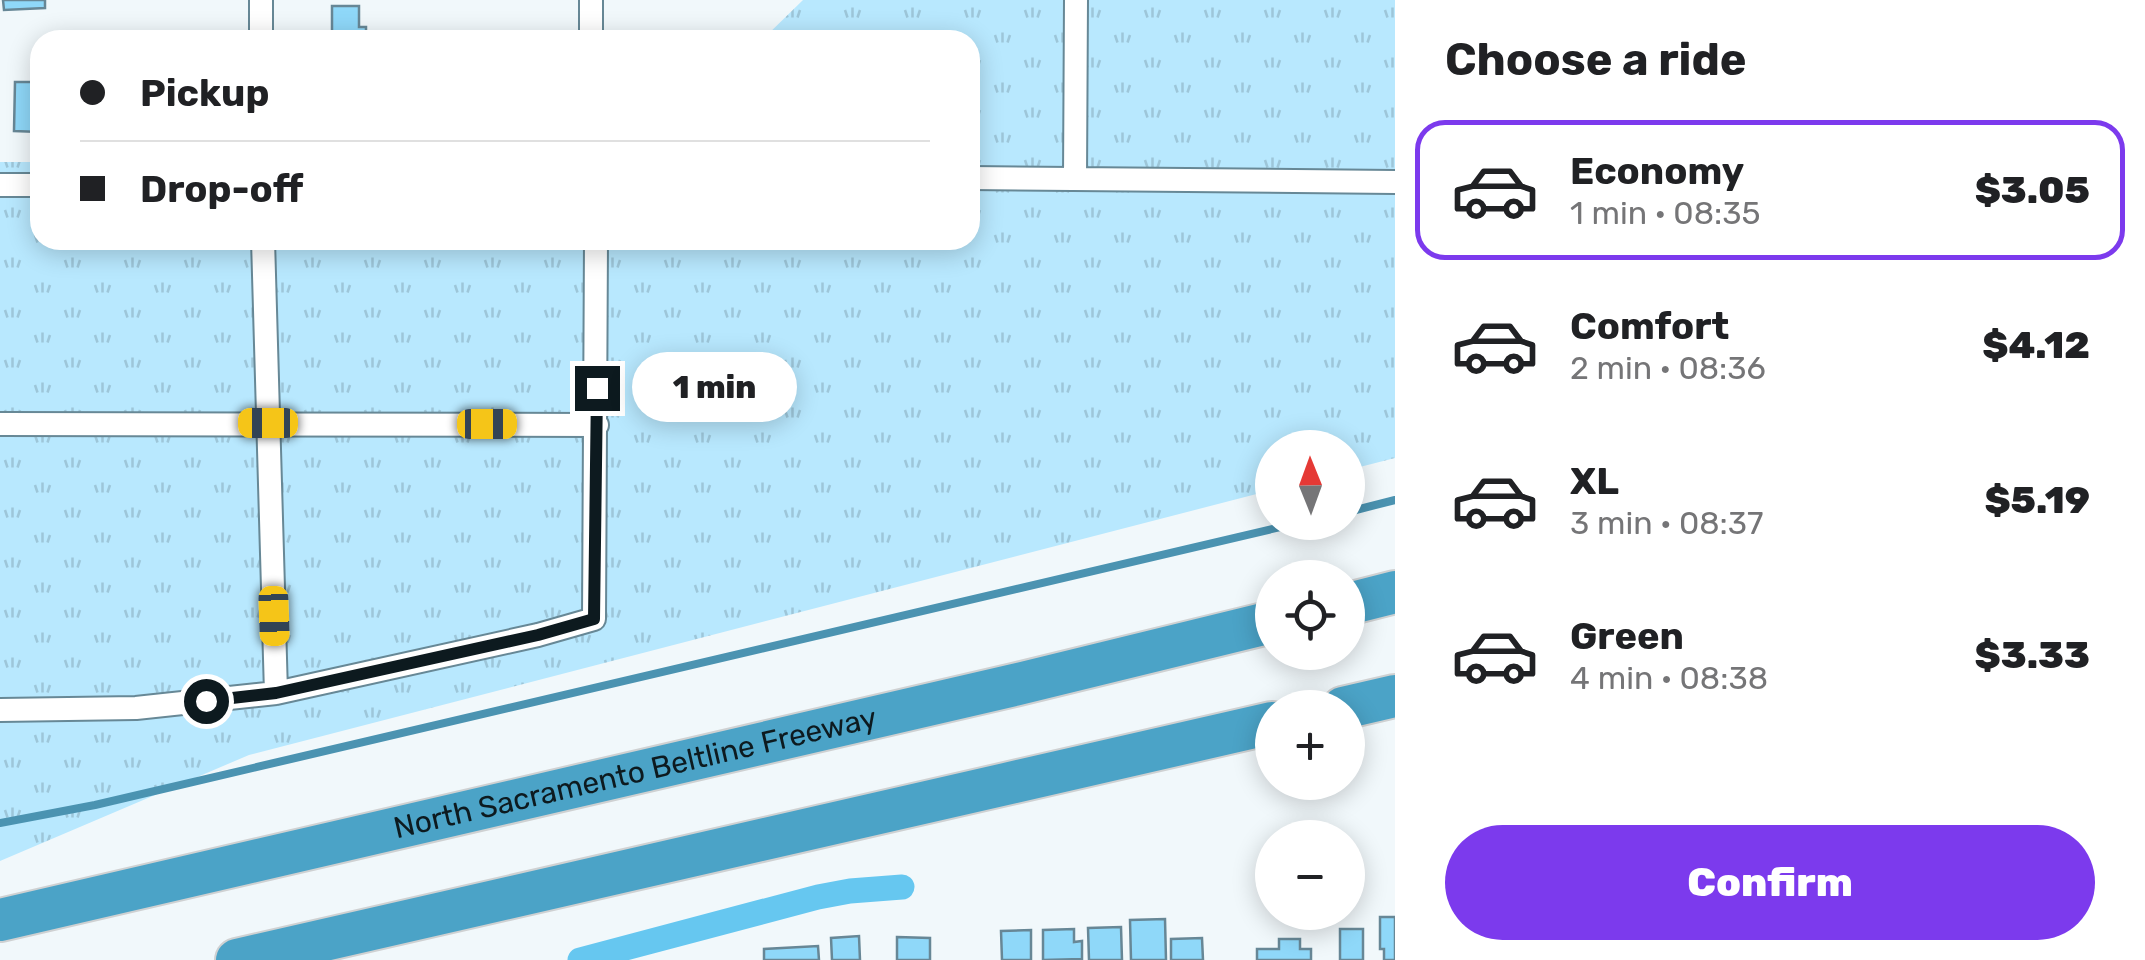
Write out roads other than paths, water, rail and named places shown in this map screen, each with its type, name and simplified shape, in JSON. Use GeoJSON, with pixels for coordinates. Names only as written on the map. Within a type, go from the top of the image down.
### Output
{"type":"FeatureCollection","features":[{"type":"Feature","properties":{"kind":"highway"},"geometry":{"type":"LineString","coordinates":[[1365,600],[1395,592]]}},
{"type":"Feature","properties":{"kind":"highway","name":"North Sacramento Beltline Freeway"},"geometry":{"type":"LineString","coordinates":[[0,920],[1255,626]]}},
{"type":"Feature","properties":{"kind":"highway"},"geometry":{"type":"LineString","coordinates":[[1365,703],[1395,696]]}},
{"type":"Feature","properties":{"kind":"highway"},"geometry":{"type":"LineString","coordinates":[[237,960],[1255,728]]}},
{"type":"Feature","properties":{"kind":"street"},"geometry":{"type":"LineString","coordinates":[[261,0],[261,30]]}},
{"type":"Feature","properties":{"kind":"street"},"geometry":{"type":"LineString","coordinates":[[590,0],[591,30]]}},
{"type":"Feature","properties":{"kind":"street"},"geometry":{"type":"LineString","coordinates":[[1076,0],[1076,178]]}},
{"type":"Feature","properties":{"kind":"street"},"geometry":{"type":"LineString","coordinates":[[980,178],[1395,182]]}},
{"type":"Feature","properties":{"kind":"street"},"geometry":{"type":"LineString","coordinates":[[0,185],[30,185]]}},
{"type":"Feature","properties":{"kind":"street"},"geometry":{"type":"LineString","coordinates":[[263,250],[276,693]]}},
{"type":"Feature","properties":{"kind":"street"},"geometry":{"type":"LineString","coordinates":[[0,710],[136,708],[276,693],[594,619],[596,250]]}},
{"type":"Feature","properties":{"kind":"street"},"geometry":{"type":"LineString","coordinates":[[0,424],[597,425]]}},
{"type":"Feature","properties":{"kind":"waterway"},"geometry":{"type":"LineString","coordinates":[[1365,508],[1395,500]]}},
{"type":"Feature","properties":{"kind":"waterway"},"geometry":{"type":"LineString","coordinates":[[0,823],[95,805],[1255,533]]}},
{"type":"Feature","properties":{"kind":"waterway"},"geometry":{"type":"LineString","coordinates":[[580,960],[818,897],[902,887]]}}]}
